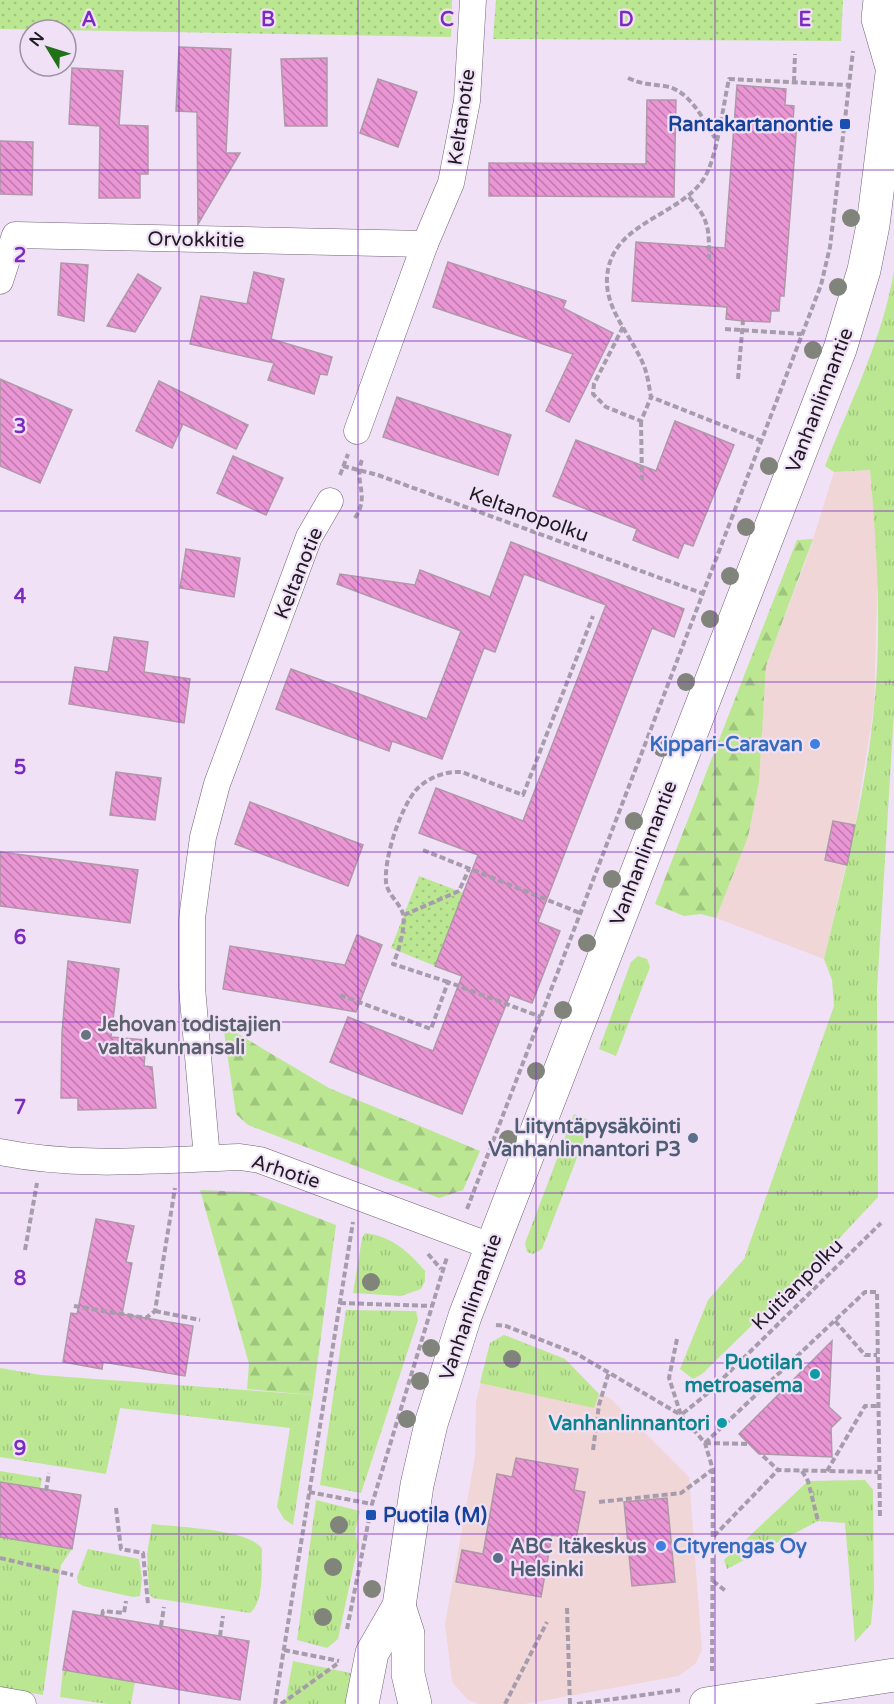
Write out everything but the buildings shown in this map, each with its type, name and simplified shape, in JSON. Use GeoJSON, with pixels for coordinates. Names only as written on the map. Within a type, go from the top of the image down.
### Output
{"type":"FeatureCollection","features":[{"type":"Feature","properties":{"kind":"main road","name":"Vanhanlinnantie"},"geometry":{"type":"LineString","coordinates":[[362,1704],[372,1653],[399,1606],[417,1485],[431,1424],[490,1246],[840,349],[864,270],[873,225],[892,60],[878,19],[880,0]]}},
{"type":"Feature","properties":{"kind":"main road","name":"Vanhanlinnantie"},"geometry":{"type":"LineString","coordinates":[[399,1606],[408,1634],[408,1674],[415,1704]]}},
{"type":"Feature","properties":{"kind":"main road"},"geometry":{"type":"LineString","coordinates":[[709,1689],[894,1675]]}},
{"type":"Feature","properties":{"kind":"street","name":"Keltanotie"},"geometry":{"type":"LineString","coordinates":[[357,431],[425,244],[451,183],[461,142],[467,101],[473,0]]}},
{"type":"Feature","properties":{"kind":"street","name":"Orvokkitie"},"geometry":{"type":"LineString","coordinates":[[0,281],[8,233],[425,244]]}},
{"type":"Feature","properties":{"kind":"street","name":"Keltanotie"},"geometry":{"type":"LineString","coordinates":[[207,1158],[192,978],[192,918],[203,837],[217,784],[309,537],[330,501]]}},
{"type":"Feature","properties":{"kind":"street","name":"Arhotie"},"geometry":{"type":"LineString","coordinates":[[0,1152],[35,1159],[84,1163],[207,1158],[260,1160],[490,1246]]}},
{"type":"Feature","properties":{"kind":"street"},"geometry":{"type":"LineString","coordinates":[[0,1700],[23,1704]]}},
{"type":"Feature","properties":{"kind":"path"},"geometry":{"type":"LineString","coordinates":[[458,1204],[470,1203],[821,285],[830,248],[854,45]]}},
{"type":"Feature","properties":{"kind":"path"},"geometry":{"type":"LineString","coordinates":[[794,82],[795,54]]}},
{"type":"Feature","properties":{"kind":"path"},"geometry":{"type":"LineString","coordinates":[[627,78],[647,86],[666,86],[681,93],[694,105],[716,139]]}},
{"type":"Feature","properties":{"kind":"path"},"geometry":{"type":"LineString","coordinates":[[642,480],[640,421],[651,397],[645,367],[613,307],[607,279],[613,256],[629,234],[689,197],[704,179],[716,139],[729,79],[849,85]]}},
{"type":"Feature","properties":{"kind":"path"},"geometry":{"type":"LineString","coordinates":[[689,197],[703,212],[709,225],[709,260]]}},
{"type":"Feature","properties":{"kind":"path"},"geometry":{"type":"LineString","coordinates":[[738,379],[743,321]]}},
{"type":"Feature","properties":{"kind":"path"},"geometry":{"type":"LineString","coordinates":[[623,327],[594,384],[593,394],[606,407],[640,421]]}},
{"type":"Feature","properties":{"kind":"path"},"geometry":{"type":"LineString","coordinates":[[725,329],[802,334]]}},
{"type":"Feature","properties":{"kind":"path"},"geometry":{"type":"LineString","coordinates":[[651,397],[762,441]]}},
{"type":"Feature","properties":{"kind":"path"},"geometry":{"type":"LineString","coordinates":[[330,501],[357,431]]}},
{"type":"Feature","properties":{"kind":"path","name":"Keltanopolku"},"geometry":{"type":"LineString","coordinates":[[343,466],[378,475],[704,594]]}},
{"type":"Feature","properties":{"kind":"path"},"geometry":{"type":"LineString","coordinates":[[352,522],[360,510],[363,494],[357,470]]}},
{"type":"Feature","properties":{"kind":"path"},"geometry":{"type":"LineString","coordinates":[[541,1017],[393,964],[399,952],[404,915],[386,886],[385,866],[400,822],[416,791],[436,776],[462,772],[523,795],[593,616]]}},
{"type":"Feature","properties":{"kind":"path"},"geometry":{"type":"LineString","coordinates":[[423,850],[580,913]]}},
{"type":"Feature","properties":{"kind":"path"},"geometry":{"type":"LineString","coordinates":[[404,915],[459,891],[469,869]]}},
{"type":"Feature","properties":{"kind":"path"},"geometry":{"type":"LineString","coordinates":[[339,995],[431,1029],[448,982]]}},
{"type":"Feature","properties":{"kind":"path"},"geometry":{"type":"LineString","coordinates":[[74,1306],[146,1318],[155,1311],[177,1179]]}},
{"type":"Feature","properties":{"kind":"path"},"geometry":{"type":"LineString","coordinates":[[25,1250],[37,1180]]}},
{"type":"Feature","properties":{"kind":"path"},"geometry":{"type":"LineString","coordinates":[[275,1704],[354,1219]]}},
{"type":"Feature","properties":{"kind":"path","name":"Kuitianpolku"},"geometry":{"type":"LineString","coordinates":[[681,1415],[708,1393],[881,1222]]}},
{"type":"Feature","properties":{"kind":"path"},"geometry":{"type":"LineString","coordinates":[[345,1641],[372,1504],[441,1269]]}},
{"type":"Feature","properties":{"kind":"path"},"geometry":{"type":"LineString","coordinates":[[705,1443],[866,1292],[877,1292],[880,1519]]}},
{"type":"Feature","properties":{"kind":"path"},"geometry":{"type":"LineString","coordinates":[[340,1303],[431,1306]]}},
{"type":"Feature","properties":{"kind":"path"},"geometry":{"type":"LineString","coordinates":[[155,1311],[200,1320]]}},
{"type":"Feature","properties":{"kind":"path"},"geometry":{"type":"LineString","coordinates":[[835,1321],[865,1354],[877,1355]]}},
{"type":"Feature","properties":{"kind":"path"},"geometry":{"type":"LineString","coordinates":[[490,1324],[506,1326],[576,1354],[609,1372],[681,1415],[705,1443],[713,1470],[713,1581],[709,1689]]}},
{"type":"Feature","properties":{"kind":"path"},"geometry":{"type":"LineString","coordinates":[[676,1339],[669,1378],[681,1415]]}},
{"type":"Feature","properties":{"kind":"path"},"geometry":{"type":"LineString","coordinates":[[592,1449],[598,1405],[609,1372]]}},
{"type":"Feature","properties":{"kind":"path"},"geometry":{"type":"LineString","coordinates":[[827,1471],[865,1406],[878,1406]]}},
{"type":"Feature","properties":{"kind":"path"},"geometry":{"type":"LineString","coordinates":[[705,1443],[749,1444]]}},
{"type":"Feature","properties":{"kind":"path"},"geometry":{"type":"LineString","coordinates":[[763,1456],[778,1470],[878,1472]]}},
{"type":"Feature","properties":{"kind":"path"},"geometry":{"type":"LineString","coordinates":[[599,1502],[681,1493],[713,1470]]}},
{"type":"Feature","properties":{"kind":"path"},"geometry":{"type":"LineString","coordinates":[[713,1537],[778,1470]]}},
{"type":"Feature","properties":{"kind":"path"},"geometry":{"type":"LineString","coordinates":[[802,1471],[808,1480],[818,1521]]}},
{"type":"Feature","properties":{"kind":"path"},"geometry":{"type":"LineString","coordinates":[[46,1491],[49,1473]]}},
{"type":"Feature","properties":{"kind":"path"},"geometry":{"type":"LineString","coordinates":[[309,1492],[372,1504]]}},
{"type":"Feature","properties":{"kind":"path"},"geometry":{"type":"LineString","coordinates":[[116,1508],[121,1549],[143,1552],[148,1604]]}},
{"type":"Feature","properties":{"kind":"path"},"geometry":{"type":"LineString","coordinates":[[0,1558],[73,1575]]}},
{"type":"Feature","properties":{"kind":"path"},"geometry":{"type":"LineString","coordinates":[[713,1581],[727,1592]]}},
{"type":"Feature","properties":{"kind":"path"},"geometry":{"type":"LineString","coordinates":[[102,1616],[103,1611],[124,1613],[126,1601]]}},
{"type":"Feature","properties":{"kind":"path"},"geometry":{"type":"LineString","coordinates":[[161,1626],[164,1607]]}},
{"type":"Feature","properties":{"kind":"path"},"geometry":{"type":"LineString","coordinates":[[567,1608],[570,1704]]}},
{"type":"Feature","properties":{"kind":"path"},"geometry":{"type":"LineString","coordinates":[[220,1636],[223,1616]]}},
{"type":"Feature","properties":{"kind":"path"},"geometry":{"type":"LineString","coordinates":[[505,1704],[547,1622]]}},
{"type":"Feature","properties":{"kind":"path"},"geometry":{"type":"LineString","coordinates":[[284,1650],[342,1661]]}},
{"type":"Feature","properties":{"kind":"path"},"geometry":{"type":"LineString","coordinates":[[281,1704],[342,1661],[344,1651]]}},
{"type":"Feature","properties":{"kind":"shaded area","name":"Kippari-Caravan"},"geometry":{"type":"Polygon","coordinates":[[[870,470],[878,561],[874,707],[855,825],[824,959],[716,918],[748,837],[759,782],[766,666],[807,558],[834,472],[870,470]]]}},
{"type":"Feature","properties":{"kind":"shaded area"},"geometry":{"type":"Polygon","coordinates":[[[504,1335],[565,1359],[599,1394],[610,1398],[689,1477],[702,1650],[696,1663],[679,1676],[525,1704],[479,1704],[468,1700],[452,1682],[445,1624],[475,1457],[476,1402],[490,1343],[504,1335]]]}},
{"type":"Feature","properties":{"kind":"green space"},"geometry":{"type":"Polygon","coordinates":[[[0,0],[452,0],[451,37],[78,30],[78,18],[18,18],[18,29],[0,29],[0,0]]]}},
{"type":"Feature","properties":{"kind":"green space"},"geometry":{"type":"Polygon","coordinates":[[[496,0],[843,0],[841,41],[493,39],[496,0]]]}},
{"type":"Feature","properties":{"kind":"green space"},"geometry":{"type":"Polygon","coordinates":[[[894,271],[894,713],[877,989],[878,1197],[817,1262],[702,1374],[693,1379],[680,1369],[708,1300],[744,1259],[834,1006],[832,980],[824,959],[854,834],[866,771],[878,649],[878,589],[870,470],[834,472],[825,466],[874,346],[894,271]]]}},
{"type":"Feature","properties":{"kind":"green space"},"geometry":{"type":"Polygon","coordinates":[[[813,539],[766,666],[759,782],[748,837],[716,918],[701,914],[684,916],[655,904],[797,540],[813,539]]]}},
{"type":"Feature","properties":{"kind":"green space"},"geometry":{"type":"Polygon","coordinates":[[[419,876],[464,893],[435,966],[391,948],[419,876]]]}},
{"type":"Feature","properties":{"kind":"green space"},"geometry":{"type":"Polygon","coordinates":[[[638,956],[647,959],[650,967],[616,1056],[599,1049],[631,962],[638,956]]]}},
{"type":"Feature","properties":{"kind":"green space"},"geometry":{"type":"Polygon","coordinates":[[[223,1025],[329,1088],[480,1151],[463,1190],[439,1198],[248,1125],[236,1114],[223,1025]]]}},
{"type":"Feature","properties":{"kind":"green space"},"geometry":{"type":"Polygon","coordinates":[[[574,1114],[591,1121],[542,1249],[533,1254],[527,1252],[525,1243],[574,1114]]]}},
{"type":"Feature","properties":{"kind":"green space"},"geometry":{"type":"Polygon","coordinates":[[[200,1190],[250,1192],[336,1225],[313,1395],[247,1389],[249,1364],[200,1190]]]}},
{"type":"Feature","properties":{"kind":"green space"},"geometry":{"type":"Polygon","coordinates":[[[365,1233],[391,1241],[413,1257],[425,1271],[425,1281],[421,1289],[401,1296],[353,1293],[362,1238],[365,1233]]]}},
{"type":"Feature","properties":{"kind":"green space"},"geometry":{"type":"Polygon","coordinates":[[[346,1310],[416,1311],[418,1320],[361,1493],[320,1485],[346,1310]]]}},
{"type":"Feature","properties":{"kind":"green space"},"geometry":{"type":"Polygon","coordinates":[[[504,1335],[565,1359],[599,1394],[594,1408],[480,1383],[490,1343],[504,1335]]]}},
{"type":"Feature","properties":{"kind":"green space"},"geometry":{"type":"Polygon","coordinates":[[[0,1368],[41,1375],[313,1395],[293,1525],[284,1519],[277,1507],[290,1428],[120,1408],[106,1474],[0,1457],[0,1368]]]}},
{"type":"Feature","properties":{"kind":"green space"},"geometry":{"type":"Polygon","coordinates":[[[0,1471],[42,1478],[40,1489],[0,1482],[0,1471]]]}},
{"type":"Feature","properties":{"kind":"green space"},"geometry":{"type":"Polygon","coordinates":[[[865,1480],[873,1490],[874,1592],[871,1624],[855,1642],[845,1523],[818,1521],[727,1569],[724,1560],[808,1481],[865,1480]]]}},
{"type":"Feature","properties":{"kind":"green space"},"geometry":{"type":"Polygon","coordinates":[[[316,1500],[360,1511],[355,1531],[358,1546],[338,1639],[327,1648],[297,1640],[316,1500]]]}},
{"type":"Feature","properties":{"kind":"green space"},"geometry":{"type":"Polygon","coordinates":[[[152,1524],[228,1533],[255,1542],[262,1549],[260,1592],[255,1608],[250,1613],[153,1598],[149,1594],[147,1554],[152,1524]]]}},
{"type":"Feature","properties":{"kind":"green space"},"geometry":{"type":"Polygon","coordinates":[[[0,1537],[72,1549],[61,1565],[43,1695],[0,1688],[0,1537]]]}},
{"type":"Feature","properties":{"kind":"green space"},"geometry":{"type":"Polygon","coordinates":[[[88,1549],[139,1559],[142,1578],[140,1596],[133,1597],[78,1583],[77,1577],[88,1549]]]}},
{"type":"Feature","properties":{"kind":"green space"},"geometry":{"type":"Polygon","coordinates":[[[293,1661],[360,1675],[352,1704],[285,1704],[293,1661]]]}},
{"type":"Feature","properties":{"kind":"green space"},"geometry":{"type":"Polygon","coordinates":[[[63,1670],[135,1682],[131,1704],[107,1704],[60,1697],[63,1670]]]}},
{"type":"Feature","properties":{"kind":"place","name":"Rantakartanontie"},"geometry":{"type":"Point","coordinates":[845,124]}},
{"type":"Feature","properties":{"kind":"place","name":"Kippari-Caravan"},"geometry":{"type":"Point","coordinates":[815,744]}},
{"type":"Feature","properties":{"kind":"place","name":"Jehovan todistajien valtakunnansali"},"geometry":{"type":"Point","coordinates":[86,1035]}},
{"type":"Feature","properties":{"kind":"place","name":"Liityntäpysäköinti Vanhanlinnantori P3"},"geometry":{"type":"Point","coordinates":[693,1138]}},
{"type":"Feature","properties":{"kind":"place","name":"Puotilan metroasema"},"geometry":{"type":"Point","coordinates":[815,1374]}},
{"type":"Feature","properties":{"kind":"place","name":"Vanhanlinnantori"},"geometry":{"type":"Point","coordinates":[722,1423]}},
{"type":"Feature","properties":{"kind":"place","name":"Puotila (M)"},"geometry":{"type":"Point","coordinates":[371,1515]}},
{"type":"Feature","properties":{"kind":"place","name":"Cityrengas Oy"},"geometry":{"type":"Point","coordinates":[661,1546]}},
{"type":"Feature","properties":{"kind":"place","name":"ABC Itäkeskus Helsinki"},"geometry":{"type":"Point","coordinates":[498,1558]}}]}
